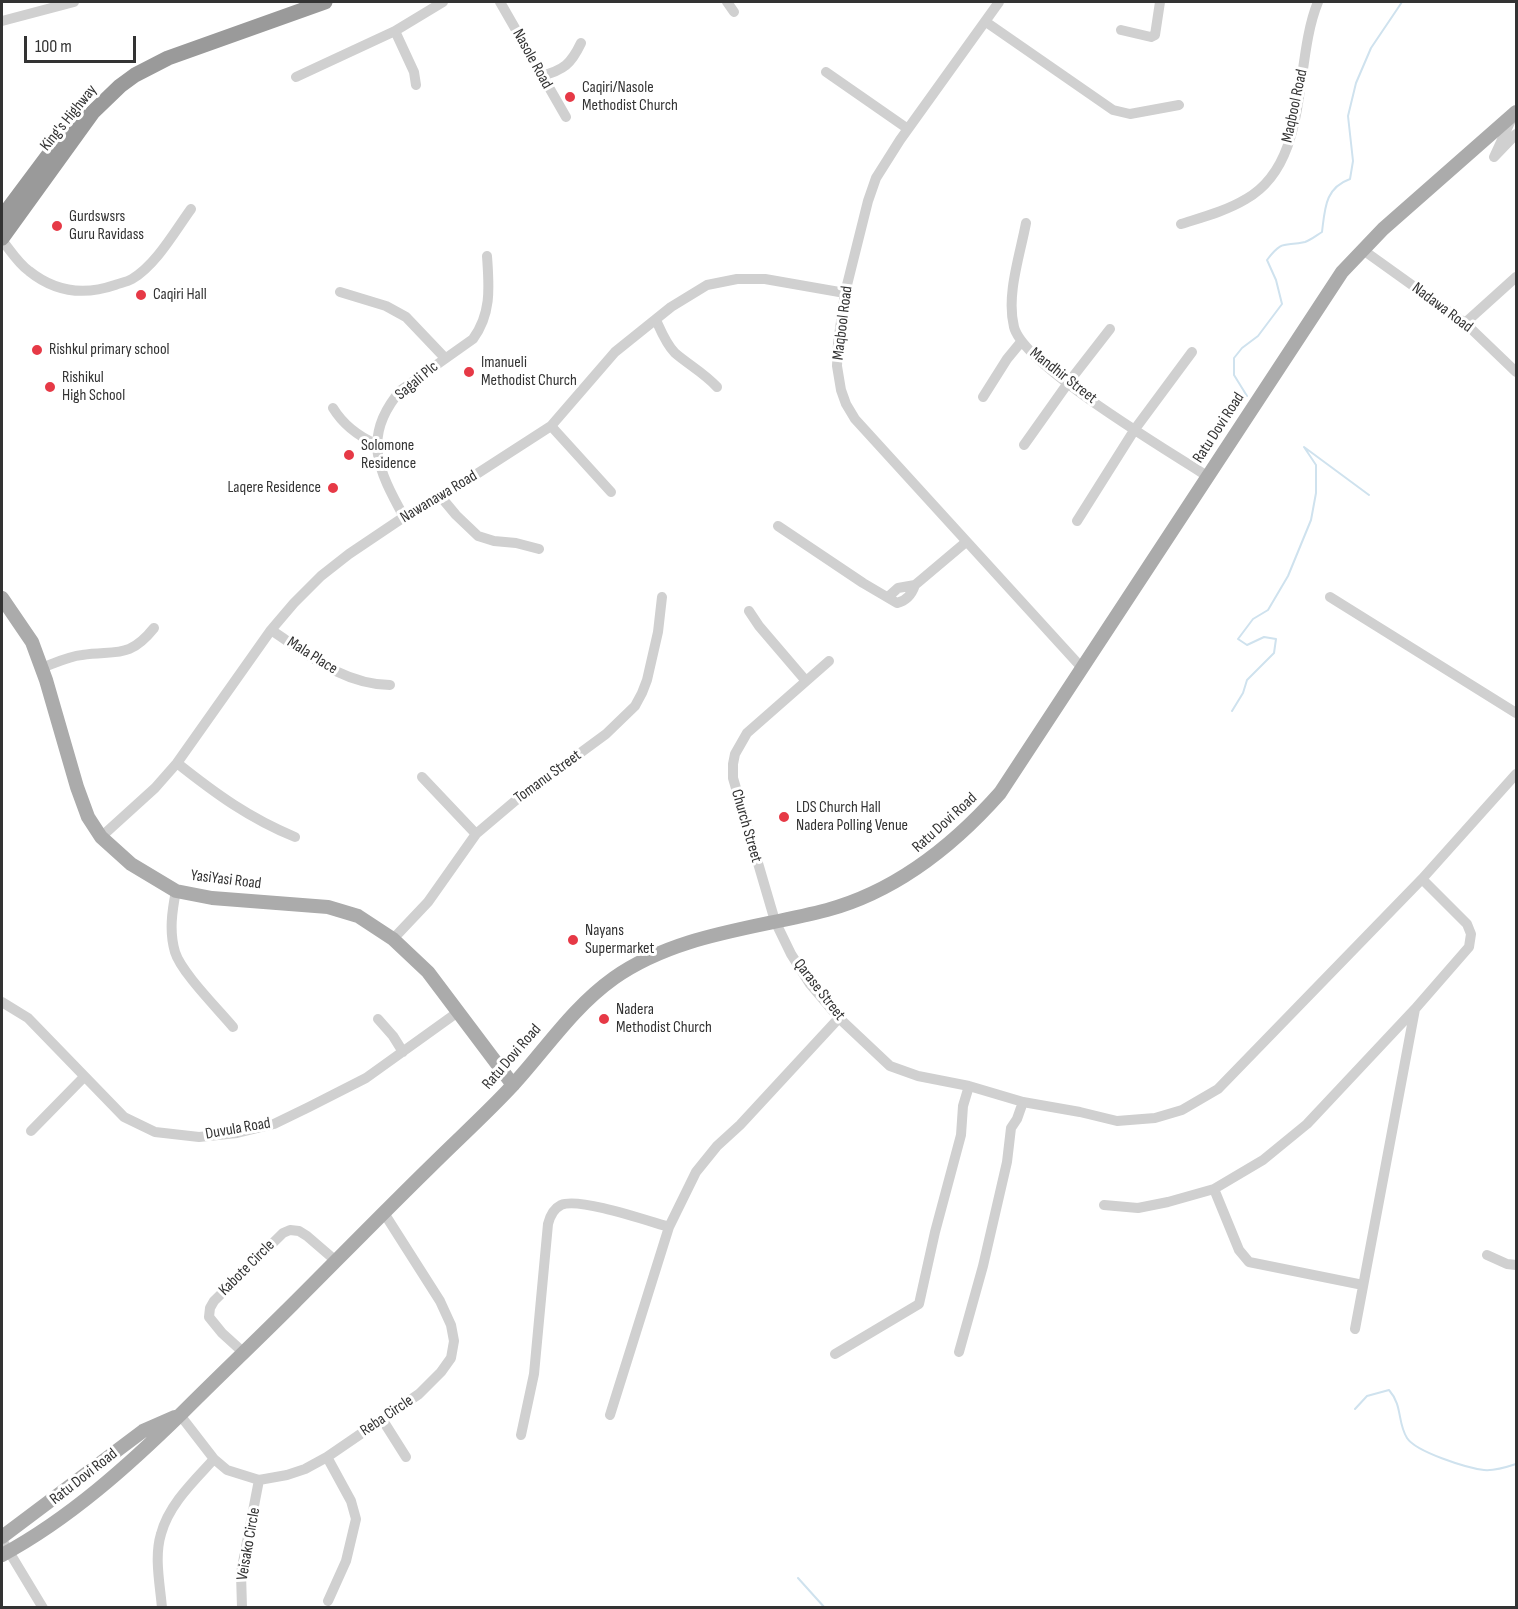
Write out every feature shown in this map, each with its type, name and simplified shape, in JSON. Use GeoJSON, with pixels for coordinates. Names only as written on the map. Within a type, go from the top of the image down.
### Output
{"type":"FeatureCollection","features":[{"type":"Feature","properties":{"kind":"highway","name":"King's Highway"},"geometry":{"type":"LineString","coordinates":[[2,217],[86,105],[129,67],[165,51],[303,2]]}},
{"type":"Feature","properties":{"kind":"highway","name":"King's Highway"},"geometry":{"type":"LineString","coordinates":[[2,239],[93,112],[120,86],[135,75],[168,58],[325,2]]}},
{"type":"Feature","properties":{"kind":"main road","name":"Ratu Dovi Road"},"geometry":{"type":"LineString","coordinates":[[3,1546],[56,1520],[141,1454],[513,1085],[570,1017],[616,977],[660,952],[687,942],[829,909],[870,894],[915,871],[973,824],[1000,793],[1342,272],[1383,229],[1515,114]]}},
{"type":"Feature","properties":{"kind":"main road","name":"YasiYasi Road"},"geometry":{"type":"LineString","coordinates":[[2,598],[32,642],[42,668],[77,787],[88,817],[101,837],[131,864],[176,891],[212,898],[328,907],[358,916],[393,939],[428,972],[513,1085]]}},
{"type":"Feature","properties":{"kind":"main road","name":"Ratu Dovi Road"},"geometry":{"type":"LineString","coordinates":[[3,1546],[142,1431],[180,1415]]}},
{"type":"Feature","properties":{"kind":"street"},"geometry":{"type":"LineString","coordinates":[[2,21],[74,2]]}},
{"type":"Feature","properties":{"kind":"street"},"geometry":{"type":"LineString","coordinates":[[296,77],[395,31],[443,2]]}},
{"type":"Feature","properties":{"kind":"street","name":"Nasole Road"},"geometry":{"type":"LineString","coordinates":[[500,2],[566,117]]}},
{"type":"Feature","properties":{"kind":"street"},"geometry":{"type":"LineString","coordinates":[[727,2],[734,12]]}},
{"type":"Feature","properties":{"kind":"street","name":"Maqbool Road"},"geometry":{"type":"LineString","coordinates":[[999,2],[908,129],[876,178],[868,201],[846,293],[838,343],[837,366],[846,405],[855,419],[1082,668]]}},
{"type":"Feature","properties":{"kind":"street"},"geometry":{"type":"LineString","coordinates":[[1121,30],[1155,35],[1160,2]]}},
{"type":"Feature","properties":{"kind":"street","name":"Maqbool Road"},"geometry":{"type":"LineString","coordinates":[[1181,224],[1227,209],[1248,198],[1268,182],[1293,132],[1311,20],[1318,2]]}},
{"type":"Feature","properties":{"kind":"street"},"geometry":{"type":"LineString","coordinates":[[986,22],[1113,110],[1130,114],[1179,105]]}},
{"type":"Feature","properties":{"kind":"street"},"geometry":{"type":"LineString","coordinates":[[395,31],[414,72],[416,85]]}},
{"type":"Feature","properties":{"kind":"street"},"geometry":{"type":"LineString","coordinates":[[541,76],[555,72],[570,63],[581,43]]}},
{"type":"Feature","properties":{"kind":"street"},"geometry":{"type":"LineString","coordinates":[[826,72],[908,129]]}},
{"type":"Feature","properties":{"kind":"street"},"geometry":{"type":"LineString","coordinates":[[1515,114],[1494,157],[1516,134]]}},
{"type":"Feature","properties":{"kind":"street"},"geometry":{"type":"LineString","coordinates":[[2,239],[26,270],[42,281],[74,292],[102,289],[132,279],[154,259],[191,209]]}},
{"type":"Feature","properties":{"kind":"street","name":"Mandhir Street"},"geometry":{"type":"LineString","coordinates":[[1026,224],[1013,290],[1012,315],[1015,330],[1021,342],[1033,356],[1068,383],[1207,476]]}},
{"type":"Feature","properties":{"kind":"street","name":"Nadawa Road"},"geometry":{"type":"LineString","coordinates":[[1363,250],[1465,323],[1514,364]]}},
{"type":"Feature","properties":{"kind":"street","name":"Sagali Plc"},"geometry":{"type":"LineString","coordinates":[[404,518],[380,471],[376,444],[379,427],[392,400],[401,390],[473,339],[485,318],[488,290],[487,256]]}},
{"type":"Feature","properties":{"kind":"street"},"geometry":{"type":"LineString","coordinates":[[1465,323],[1516,277]]}},
{"type":"Feature","properties":{"kind":"street","name":"Nawanawa Road"},"geometry":{"type":"LineString","coordinates":[[101,837],[155,788],[177,763],[271,630],[321,576],[349,554],[404,518],[441,497],[551,426],[615,352],[690,294],[707,285],[737,279],[765,279],[846,293]]}},
{"type":"Feature","properties":{"kind":"street"},"geometry":{"type":"LineString","coordinates":[[339,292],[386,306],[406,317],[445,358]]}},
{"type":"Feature","properties":{"kind":"street"},"geometry":{"type":"LineString","coordinates":[[656,320],[665,340],[675,352],[702,372],[717,387]]}},
{"type":"Feature","properties":{"kind":"street"},"geometry":{"type":"LineString","coordinates":[[1024,445],[1110,329]]}},
{"type":"Feature","properties":{"kind":"street"},"geometry":{"type":"LineString","coordinates":[[983,397],[1021,342]]}},
{"type":"Feature","properties":{"kind":"street"},"geometry":{"type":"LineString","coordinates":[[1077,521],[1135,429],[1192,352]]}},
{"type":"Feature","properties":{"kind":"street"},"geometry":{"type":"LineString","coordinates":[[333,408],[349,428],[362,438],[376,444]]}},
{"type":"Feature","properties":{"kind":"street"},"geometry":{"type":"LineString","coordinates":[[551,426],[611,492]]}},
{"type":"Feature","properties":{"kind":"street"},"geometry":{"type":"LineString","coordinates":[[441,497],[456,516],[478,536],[539,549]]}},
{"type":"Feature","properties":{"kind":"street"},"geometry":{"type":"LineString","coordinates":[[778,526],[894,602],[900,602],[912,593],[915,585],[966,542]]}},
{"type":"Feature","properties":{"kind":"street","name":"Tomanu Street"},"geometry":{"type":"LineString","coordinates":[[393,939],[428,902],[476,834],[514,801],[606,734],[634,706],[647,680],[658,632],[662,597]]}},
{"type":"Feature","properties":{"kind":"street"},"geometry":{"type":"LineString","coordinates":[[1330,597],[1516,713]]}},
{"type":"Feature","properties":{"kind":"street"},"geometry":{"type":"LineString","coordinates":[[749,611],[806,681]]}},
{"type":"Feature","properties":{"kind":"street"},"geometry":{"type":"LineString","coordinates":[[42,668],[82,655],[115,653],[135,647],[154,628]]}},
{"type":"Feature","properties":{"kind":"street","name":"Mala Place"},"geometry":{"type":"LineString","coordinates":[[271,630],[341,675],[374,685],[390,685]]}},
{"type":"Feature","properties":{"kind":"street","name":"Church Street"},"geometry":{"type":"LineString","coordinates":[[775,921],[735,790],[733,764],[735,754],[747,733],[828,661]]}},
{"type":"Feature","properties":{"kind":"street"},"geometry":{"type":"LineString","coordinates":[[177,763],[226,801],[273,828],[295,837]]}},
{"type":"Feature","properties":{"kind":"street","name":"Qarase Street"},"geometry":{"type":"LineString","coordinates":[[775,921],[791,954],[810,984],[839,1018],[890,1066],[918,1076],[969,1086],[1023,1102],[1117,1121],[1155,1118],[1182,1110],[1218,1089],[1422,879],[1516,774]]}},
{"type":"Feature","properties":{"kind":"street"},"geometry":{"type":"LineString","coordinates":[[422,777],[476,834]]}},
{"type":"Feature","properties":{"kind":"street"},"geometry":{"type":"LineString","coordinates":[[1104,1205],[1138,1208],[1214,1189],[1263,1160],[1307,1124],[1415,1009],[1469,947],[1471,934],[1467,924],[1422,879]]}},
{"type":"Feature","properties":{"kind":"street"},"geometry":{"type":"LineString","coordinates":[[176,891],[172,912],[172,935],[176,954],[189,974],[233,1027]]}},
{"type":"Feature","properties":{"kind":"street","name":"Duvula Road"},"geometry":{"type":"LineString","coordinates":[[2,1002],[28,1018],[124,1118],[155,1132],[199,1137],[237,1133],[274,1124],[366,1078],[458,1012]]}},
{"type":"Feature","properties":{"kind":"street"},"geometry":{"type":"LineString","coordinates":[[1355,1329],[1415,1009]]}},
{"type":"Feature","properties":{"kind":"street"},"geometry":{"type":"LineString","coordinates":[[610,1415],[669,1227],[696,1172],[717,1146],[740,1125],[839,1018]]}},
{"type":"Feature","properties":{"kind":"street"},"geometry":{"type":"LineString","coordinates":[[378,1019],[404,1052]]}},
{"type":"Feature","properties":{"kind":"street"},"geometry":{"type":"LineString","coordinates":[[31,1131],[84,1077]]}},
{"type":"Feature","properties":{"kind":"street"},"geometry":{"type":"LineString","coordinates":[[835,1354],[919,1304],[935,1232],[961,1136],[963,1106],[969,1086]]}},
{"type":"Feature","properties":{"kind":"street"},"geometry":{"type":"LineString","coordinates":[[959,1352],[983,1266],[1007,1162],[1011,1128],[1023,1102]]}},
{"type":"Feature","properties":{"kind":"street"},"geometry":{"type":"LineString","coordinates":[[1214,1189],[1239,1250],[1249,1262],[1363,1285]]}},
{"type":"Feature","properties":{"kind":"street"},"geometry":{"type":"LineString","coordinates":[[521,1435],[534,1374],[548,1224],[553,1211],[561,1205],[584,1204],[669,1227]]}},
{"type":"Feature","properties":{"kind":"street","name":"Reba Circle"},"geometry":{"type":"LineString","coordinates":[[180,1415],[214,1459],[227,1470],[259,1480],[305,1469],[327,1457],[419,1394],[441,1372],[451,1358],[454,1341],[451,1325],[440,1300],[384,1213]]}},
{"type":"Feature","properties":{"kind":"street","name":"Kabote Circle"},"geometry":{"type":"LineString","coordinates":[[244,1353],[209,1317],[210,1308],[265,1248],[290,1230],[307,1236],[336,1262]]}},
{"type":"Feature","properties":{"kind":"street"},"geometry":{"type":"LineString","coordinates":[[1487,1255],[1516,1265]]}},
{"type":"Feature","properties":{"kind":"street"},"geometry":{"type":"LineString","coordinates":[[382,1419],[406,1457]]}},
{"type":"Feature","properties":{"kind":"street"},"geometry":{"type":"LineString","coordinates":[[327,1457],[351,1501],[357,1519],[346,1561],[328,1601]]}},
{"type":"Feature","properties":{"kind":"street"},"geometry":{"type":"LineString","coordinates":[[162,1608],[158,1560],[160,1534],[172,1509],[214,1459]]}},
{"type":"Feature","properties":{"kind":"street","name":"Veisako Circle"},"geometry":{"type":"LineString","coordinates":[[242,1608],[241,1573],[259,1480]]}},
{"type":"Feature","properties":{"kind":"street"},"geometry":{"type":"LineString","coordinates":[[3,1546],[43,1608]]}},
{"type":"Feature","properties":{"kind":"waterway"},"geometry":{"type":"LineString","coordinates":[[1247,396],[1234,375],[1234,358],[1242,348],[1258,336],[1282,304],[1276,280],[1267,260],[1281,246],[1305,242],[1322,232],[1331,193],[1350,179],[1353,161],[1348,116],[1356,83],[1371,48],[1402,2]]}},
{"type":"Feature","properties":{"kind":"waterway"},"geometry":{"type":"LineString","coordinates":[[1232,711],[1243,693],[1247,680],[1274,653],[1276,639],[1264,637],[1247,645],[1238,639],[1253,619],[1268,610],[1288,576],[1311,520],[1316,493],[1316,465],[1304,447],[1369,495]]}},
{"type":"Feature","properties":{"kind":"waterway"},"geometry":{"type":"LineString","coordinates":[[1355,1409],[1367,1396],[1389,1390],[1396,1402],[1407,1438],[1420,1449],[1455,1463],[1484,1470],[1516,1464]]}},
{"type":"Feature","properties":{"kind":"waterway"},"geometry":{"type":"LineString","coordinates":[[798,1578],[825,1608]]}},
{"type":"Feature","properties":{"kind":"place","name":"Caqiri/Nasole Methodist Church"},"geometry":{"type":"Point","coordinates":[570,97]}},
{"type":"Feature","properties":{"kind":"place","name":"Gurdswsrs Guru Ravidass"},"geometry":{"type":"Point","coordinates":[57,226]}},
{"type":"Feature","properties":{"kind":"place","name":"Caqiri Hall"},"geometry":{"type":"Point","coordinates":[141,295]}},
{"type":"Feature","properties":{"kind":"place","name":"Rishkul primary school"},"geometry":{"type":"Point","coordinates":[37,350]}},
{"type":"Feature","properties":{"kind":"place","name":"Imanueli Methodist Church"},"geometry":{"type":"Point","coordinates":[469,372]}},
{"type":"Feature","properties":{"kind":"place","name":"Rishikul High School"},"geometry":{"type":"Point","coordinates":[50,387]}},
{"type":"Feature","properties":{"kind":"place","name":"Solomone Residence"},"geometry":{"type":"Point","coordinates":[349,455]}},
{"type":"Feature","properties":{"kind":"place","name":"Laqere Residence"},"geometry":{"type":"Point","coordinates":[333,488]}},
{"type":"Feature","properties":{"kind":"place","name":"LDS Church Hall Nadera Polling Venue"},"geometry":{"type":"Point","coordinates":[784,817]}},
{"type":"Feature","properties":{"kind":"place","name":"Nayans Supermarket"},"geometry":{"type":"Point","coordinates":[573,940]}},
{"type":"Feature","properties":{"kind":"place","name":"Nadera Methodist Church"},"geometry":{"type":"Point","coordinates":[604,1019]}}]}
